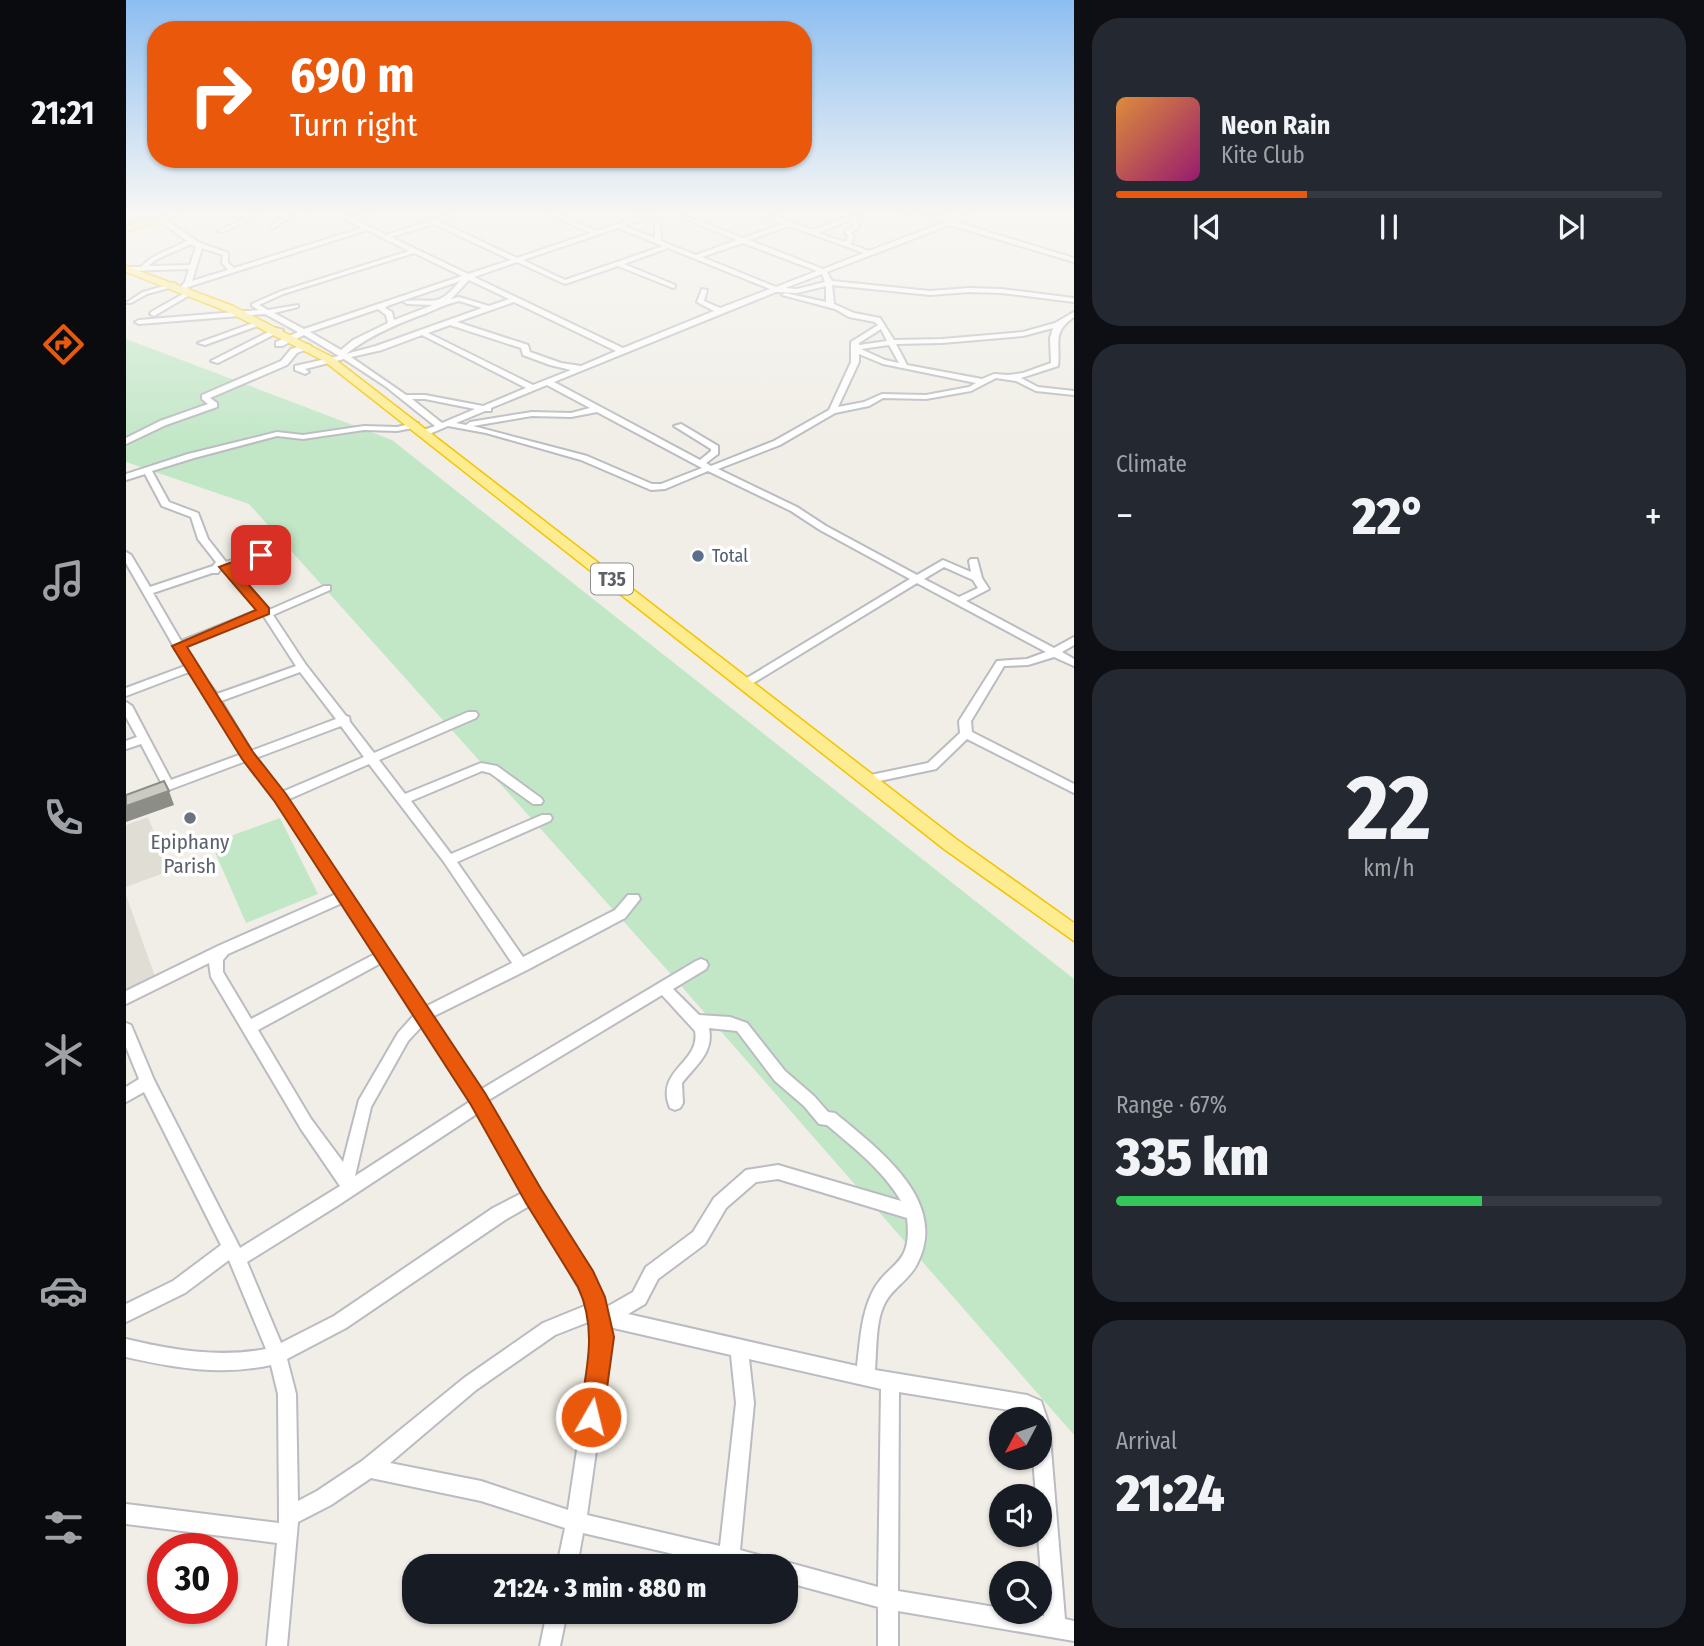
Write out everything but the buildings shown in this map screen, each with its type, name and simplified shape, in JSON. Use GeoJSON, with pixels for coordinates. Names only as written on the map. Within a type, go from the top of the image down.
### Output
{"type":"FeatureCollection","features":[{"type":"Feature","properties":{"kind":"highway","name":"T35"},"geometry":{"type":"LineString","coordinates":[[188,291],[241,313],[262,317],[292,338],[338,356],[420,429],[961,852],[1074,933]]}},
{"type":"Feature","properties":{"kind":"street"},"geometry":{"type":"LineString","coordinates":[[129,302],[166,291]]}},
{"type":"Feature","properties":{"kind":"street"},"geometry":{"type":"LineString","coordinates":[[153,301],[172,291]]}},
{"type":"Feature","properties":{"kind":"street"},"geometry":{"type":"LineString","coordinates":[[154,314],[185,296],[182,291]]}},
{"type":"Feature","properties":{"kind":"street"},"geometry":{"type":"LineString","coordinates":[[290,291],[254,305],[262,317],[292,338]]}},
{"type":"Feature","properties":{"kind":"street"},"geometry":{"type":"LineString","coordinates":[[215,361],[292,338],[428,291]]}},
{"type":"Feature","properties":{"kind":"street"},"geometry":{"type":"LineString","coordinates":[[338,356],[358,341],[393,323],[433,308],[456,291]]}},
{"type":"Feature","properties":{"kind":"street"},"geometry":{"type":"LineString","coordinates":[[496,291],[622,351]]}},
{"type":"Feature","properties":{"kind":"street"},"geometry":{"type":"LineString","coordinates":[[703,291],[700,302],[720,311]]}},
{"type":"Feature","properties":{"kind":"street"},"geometry":{"type":"LineString","coordinates":[[449,425],[622,351],[774,291]]}},
{"type":"Feature","properties":{"kind":"street"},"geometry":{"type":"LineString","coordinates":[[778,291],[795,299],[831,306],[852,315],[877,320],[905,367]]}},
{"type":"Feature","properties":{"kind":"street"},"geometry":{"type":"LineString","coordinates":[[829,291],[831,306]]}},
{"type":"Feature","properties":{"kind":"street"},"geometry":{"type":"LineString","coordinates":[[908,291],[930,293],[982,291]]}},
{"type":"Feature","properties":{"kind":"street"},"geometry":{"type":"LineString","coordinates":[[1007,291],[1074,300]]}},
{"type":"Feature","properties":{"kind":"street"},"geometry":{"type":"LineString","coordinates":[[383,306],[459,299],[489,309]]}},
{"type":"Feature","properties":{"kind":"street"},"geometry":{"type":"LineString","coordinates":[[305,372],[298,368],[338,356],[378,349],[515,299]]}},
{"type":"Feature","properties":{"kind":"street"},"geometry":{"type":"LineString","coordinates":[[202,342],[296,306]]}},
{"type":"Feature","properties":{"kind":"street"},"geometry":{"type":"LineString","coordinates":[[383,306],[381,309],[389,314],[393,323]]}},
{"type":"Feature","properties":{"kind":"street"},"geometry":{"type":"LineString","coordinates":[[425,311],[525,347],[526,352],[544,362],[561,367],[583,368]]}},
{"type":"Feature","properties":{"kind":"street"},"geometry":{"type":"LineString","coordinates":[[139,322],[241,313]]}},
{"type":"Feature","properties":{"kind":"street"},"geometry":{"type":"LineString","coordinates":[[856,349],[892,342],[954,341],[1020,334],[1058,324],[1074,314]]}},
{"type":"Feature","properties":{"kind":"street"},"geometry":{"type":"LineString","coordinates":[[338,356],[449,425],[538,443],[595,461],[651,487],[663,487],[707,467],[787,438],[832,411],[866,404],[885,396],[921,398],[971,389],[994,376],[1023,376],[1055,364],[1054,338],[1058,324]]}},
{"type":"Feature","properties":{"kind":"street"},"geometry":{"type":"LineString","coordinates":[[832,411],[855,362],[855,343],[882,325]]}},
{"type":"Feature","properties":{"kind":"street"},"geometry":{"type":"LineString","coordinates":[[423,333],[534,389]]}},
{"type":"Feature","properties":{"kind":"street"},"geometry":{"type":"LineString","coordinates":[[126,441],[163,423],[213,405],[205,397],[289,360],[292,338]]}},
{"type":"Feature","properties":{"kind":"street"},"geometry":{"type":"LineString","coordinates":[[856,349],[873,359],[895,365],[984,382]]}},
{"type":"Feature","properties":{"kind":"street"},"geometry":{"type":"LineString","coordinates":[[855,362],[895,365]]}},
{"type":"Feature","properties":{"kind":"street"},"geometry":{"type":"LineString","coordinates":[[1004,376],[1036,389],[1074,393]]}},
{"type":"Feature","properties":{"kind":"street"},"geometry":{"type":"LineString","coordinates":[[549,383],[707,467],[794,509],[823,528],[1074,663]]}},
{"type":"Feature","properties":{"kind":"street"},"geometry":{"type":"LineString","coordinates":[[403,397],[423,396],[488,409]]}},
{"type":"Feature","properties":{"kind":"street"},"geometry":{"type":"LineString","coordinates":[[126,477],[277,434],[303,437],[364,428],[420,429],[532,414],[571,415],[597,409]]}},
{"type":"Feature","properties":{"kind":"street"},"geometry":{"type":"LineString","coordinates":[[678,426],[715,448],[707,467]]}},
{"type":"Feature","properties":{"kind":"street"},"geometry":{"type":"LineString","coordinates":[[146,470],[152,476],[165,504],[191,513],[197,518],[202,539],[221,562],[220,569]]}},
{"type":"Feature","properties":{"kind":"street"},"geometry":{"type":"LineString","coordinates":[[138,585],[220,569],[279,548]]}},
{"type":"Feature","properties":{"kind":"street"},"geometry":{"type":"LineString","coordinates":[[126,555],[138,585],[479,1101],[533,1196],[586,1279],[600,1314],[603,1337],[569,1554]]}},
{"type":"Feature","properties":{"kind":"street"},"geometry":{"type":"LineString","coordinates":[[958,601],[983,591],[974,561]]}},
{"type":"Feature","properties":{"kind":"street"},"geometry":{"type":"LineString","coordinates":[[746,683],[944,563],[977,578]]}},
{"type":"Feature","properties":{"kind":"street"},"geometry":{"type":"LineString","coordinates":[[220,569],[266,613],[302,667],[449,860],[522,966]]}},
{"type":"Feature","properties":{"kind":"street"},"geometry":{"type":"LineString","coordinates":[[179,646],[327,588]]}},
{"type":"Feature","properties":{"kind":"street"},"geometry":{"type":"LineString","coordinates":[[966,734],[965,721],[1000,664],[1028,662],[1074,640]]}},
{"type":"Feature","properties":{"kind":"street"},"geometry":{"type":"LineString","coordinates":[[126,692],[191,667]]}},
{"type":"Feature","properties":{"kind":"street"},"geometry":{"type":"LineString","coordinates":[[215,699],[302,667]]}},
{"type":"Feature","properties":{"kind":"street"},"geometry":{"type":"LineString","coordinates":[[126,706],[168,785]]}},
{"type":"Feature","properties":{"kind":"street"},"geometry":{"type":"LineString","coordinates":[[280,798],[471,715]]}},
{"type":"Feature","properties":{"kind":"street"},"geometry":{"type":"LineString","coordinates":[[126,803],[345,720]]}},
{"type":"Feature","properties":{"kind":"street"},"geometry":{"type":"LineString","coordinates":[[870,779],[932,766],[966,734]]}},
{"type":"Feature","properties":{"kind":"street"},"geometry":{"type":"LineString","coordinates":[[966,734],[1074,789]]}},
{"type":"Feature","properties":{"kind":"street"},"geometry":{"type":"LineString","coordinates":[[126,745],[143,739]]}},
{"type":"Feature","properties":{"kind":"street"},"geometry":{"type":"LineString","coordinates":[[404,799],[481,767],[493,769],[537,801]]}},
{"type":"Feature","properties":{"kind":"street"},"geometry":{"type":"LineString","coordinates":[[449,860],[546,818]]}},
{"type":"Feature","properties":{"kind":"street"},"geometry":{"type":"LineString","coordinates":[[126,998],[223,950],[344,896]]}},
{"type":"Feature","properties":{"kind":"street"},"geometry":{"type":"LineString","coordinates":[[348,1184],[364,1105],[403,1037],[423,1015],[620,914],[633,900]]}},
{"type":"Feature","properties":{"kind":"street"},"geometry":{"type":"LineString","coordinates":[[223,950],[216,958],[216,973],[306,1124],[348,1184]]}},
{"type":"Feature","properties":{"kind":"street"},"geometry":{"type":"LineString","coordinates":[[250,1027],[383,956]]}},
{"type":"Feature","properties":{"kind":"street"},"geometry":{"type":"LineString","coordinates":[[126,1313],[179,1287],[234,1253],[323,1207],[348,1184],[701,965]]}},
{"type":"Feature","properties":{"kind":"street"},"geometry":{"type":"LineString","coordinates":[[664,988],[704,1031],[701,1054],[676,1079],[675,1103]]}},
{"type":"Feature","properties":{"kind":"street"},"geometry":{"type":"LineString","coordinates":[[695,1021],[730,1023],[742,1027],[780,1076],[891,1172],[916,1213],[912,1257],[881,1293],[876,1304],[865,1375]]}},
{"type":"Feature","properties":{"kind":"street"},"geometry":{"type":"LineString","coordinates":[[126,1029],[147,1082],[234,1253],[277,1355],[287,1394],[288,1525],[277,1646]]}},
{"type":"Feature","properties":{"kind":"street"},"geometry":{"type":"LineString","coordinates":[[126,1095],[147,1082]]}},
{"type":"Feature","properties":{"kind":"street"},"geometry":{"type":"LineString","coordinates":[[126,1514],[288,1525],[369,1468],[461,1391],[549,1329],[600,1314],[639,1298],[652,1273],[699,1238],[720,1203],[752,1175],[778,1172],[916,1213]]}},
{"type":"Feature","properties":{"kind":"street"},"geometry":{"type":"LineString","coordinates":[[126,1348],[189,1362],[212,1364],[252,1361],[277,1355],[340,1322],[499,1214],[533,1196]]}},
{"type":"Feature","properties":{"kind":"street"},"geometry":{"type":"LineString","coordinates":[[600,1314],[890,1382],[1033,1407]]}},
{"type":"Feature","properties":{"kind":"street"},"geometry":{"type":"LineString","coordinates":[[729,1554],[745,1403],[739,1348]]}},
{"type":"Feature","properties":{"kind":"street"},"geometry":{"type":"LineString","coordinates":[[888,1646],[890,1382]]}},
{"type":"Feature","properties":{"kind":"street"},"geometry":{"type":"LineString","coordinates":[[369,1468],[481,1491],[576,1522],[716,1554]]}},
{"type":"Feature","properties":{"kind":"street"},"geometry":{"type":"LineString","coordinates":[[798,1575],[887,1599],[1065,1628],[1046,1470]]}},
{"type":"Feature","properties":{"kind":"street"},"geometry":{"type":"LineString","coordinates":[[550,1646],[555,1624]]}},
{"type":"Feature","properties":{"kind":"shaded area"},"geometry":{"type":"Polygon","coordinates":[[[148,817],[169,871],[126,887],[126,825],[148,817]]]}},
{"type":"Feature","properties":{"kind":"shaded area"},"geometry":{"type":"Polygon","coordinates":[[[126,895],[156,979],[126,992],[126,895]]]}},
{"type":"Feature","properties":{"kind":"green space"},"geometry":{"type":"Polygon","coordinates":[[[126,339],[392,440],[1074,979],[1074,1435],[669,972],[249,504],[126,462],[126,339]]]}},
{"type":"Feature","properties":{"kind":"green space"},"geometry":{"type":"Polygon","coordinates":[[[280,818],[318,894],[246,923],[211,843],[280,818]]]}},
{"type":"Feature","properties":{"kind":"place","name":"Total"},"geometry":{"type":"Point","coordinates":[698,556]}},
{"type":"Feature","properties":{"kind":"place","name":"Epiphany Parish"},"geometry":{"type":"Point","coordinates":[190,818]}},
{"type":"Feature","properties":{"kind":"route"},"geometry":{"type":"LineString","coordinates":[[261,555],[226,567],[264,611],[179,646],[248,755],[280,798],[478,1099],[533,1196],[586,1279],[594,1297],[603,1337],[591,1417]]}}]}
